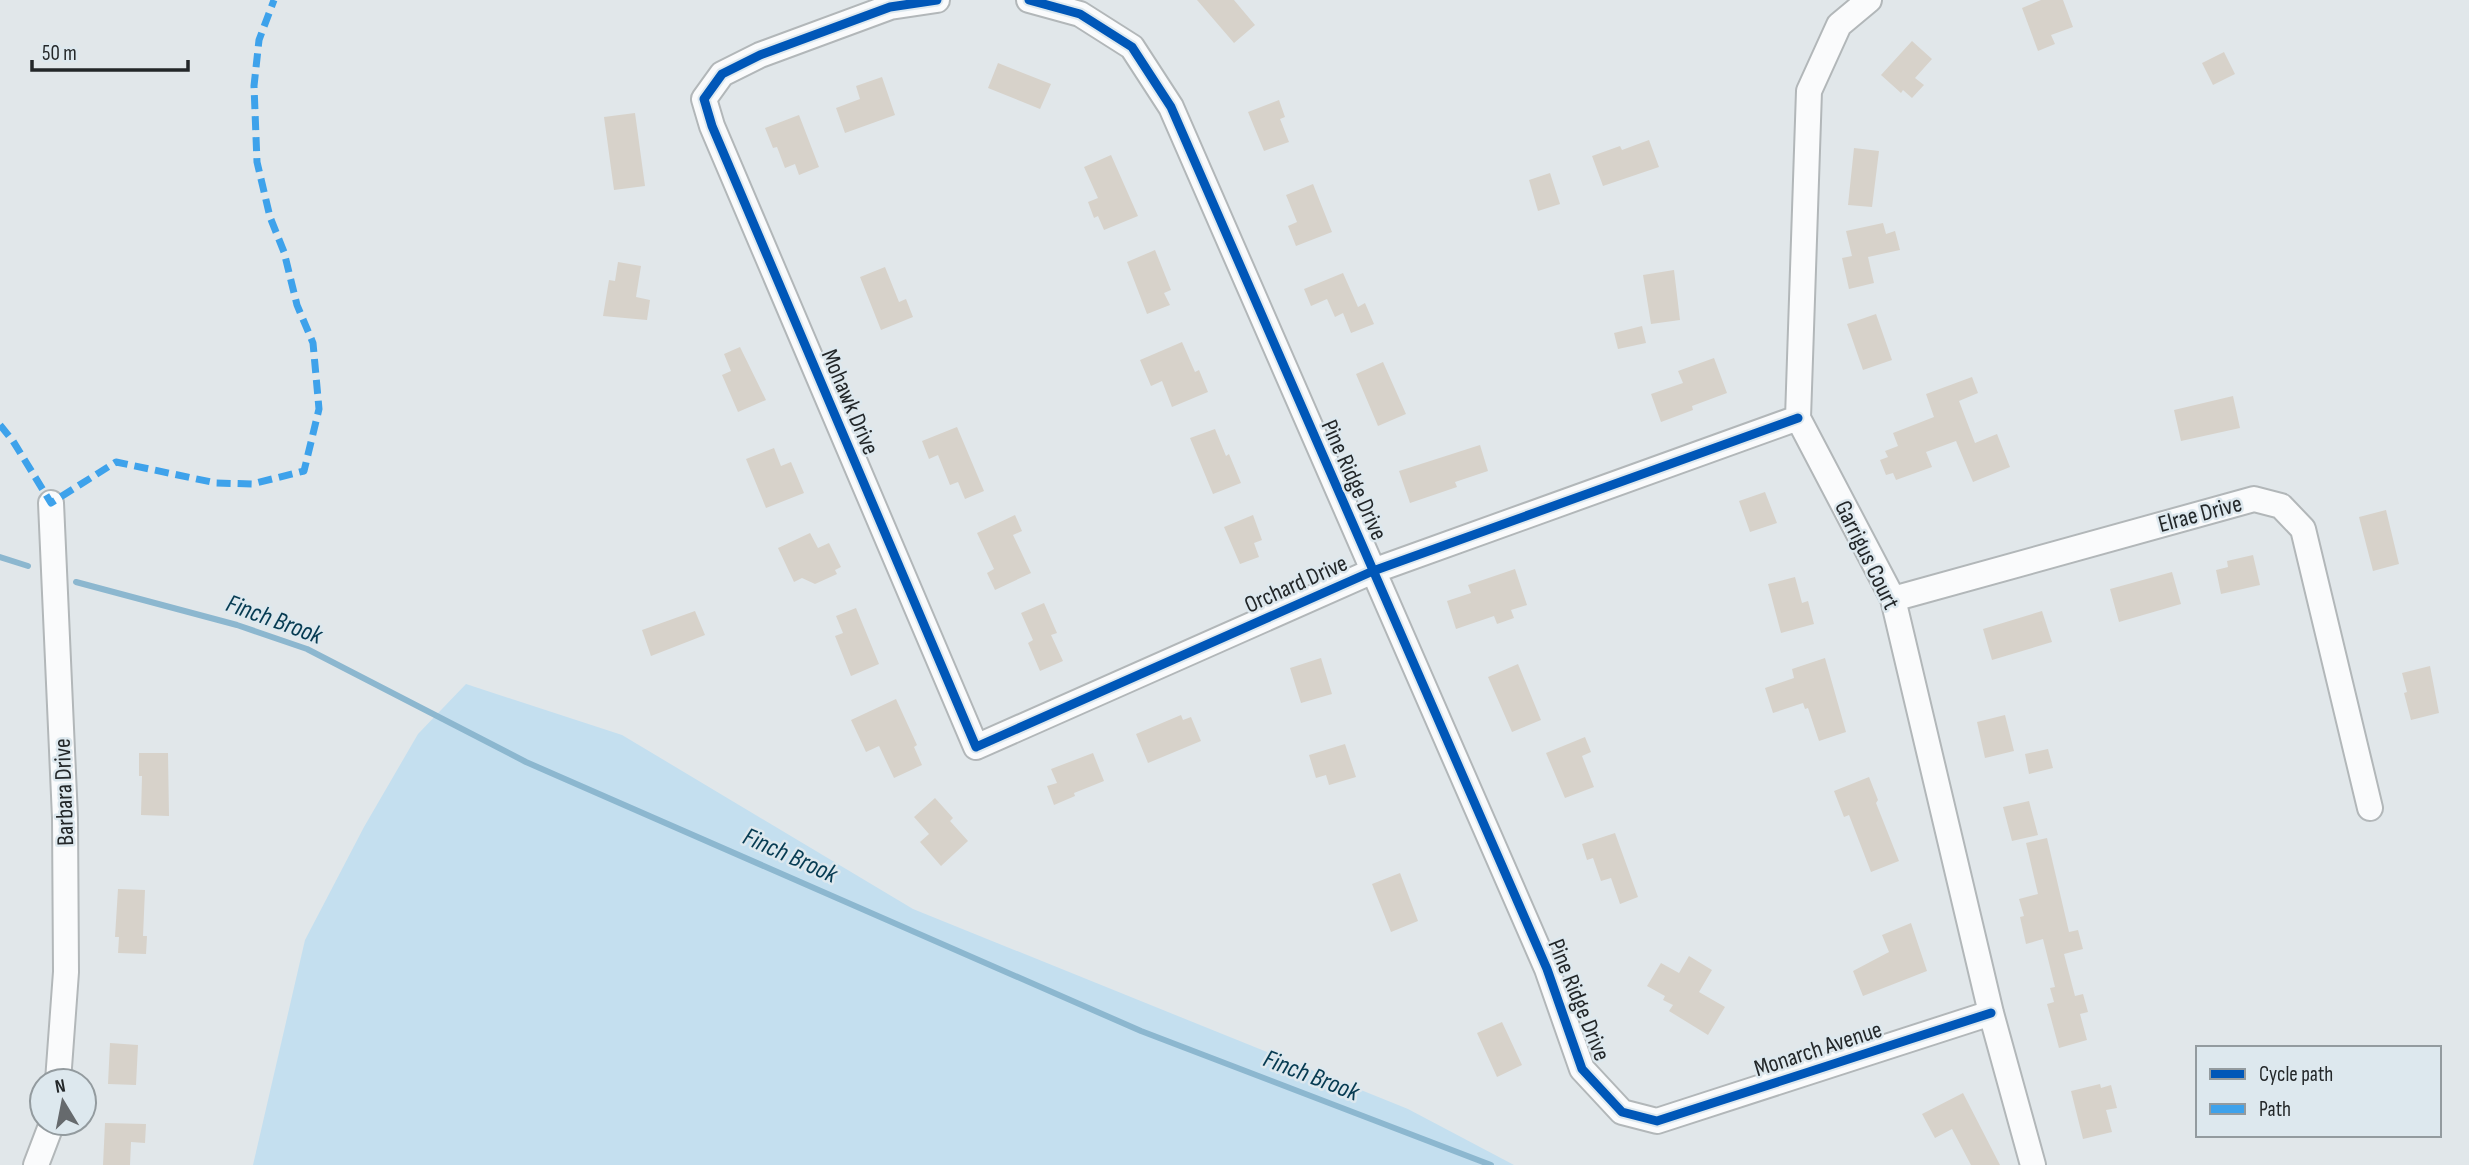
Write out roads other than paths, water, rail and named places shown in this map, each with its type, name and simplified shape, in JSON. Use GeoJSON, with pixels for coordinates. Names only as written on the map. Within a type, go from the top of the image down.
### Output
{"type":"FeatureCollection","features":[{"type":"Feature","properties":{"kind":"street","name":"Mohawk Drive"},"geometry":{"type":"LineString","coordinates":[[937,0],[890,6],[760,55],[722,74],[704,99],[712,126],[976,747]]}},
{"type":"Feature","properties":{"kind":"street","name":"Pine Ridge Drive"},"geometry":{"type":"LineString","coordinates":[[1029,0],[1080,14],[1132,47],[1171,107],[1547,969],[1582,1069],[1622,1111],[1657,1121]]}},
{"type":"Feature","properties":{"kind":"street","name":"Garrigus Court"},"geometry":{"type":"LineString","coordinates":[[1868,0],[1839,25],[1809,91],[1798,418],[1893,598],[1991,1013],[2033,1165]]}},
{"type":"Feature","properties":{"kind":"street","name":"Orchard Drive"},"geometry":{"type":"LineString","coordinates":[[976,747],[1373,571],[1798,418]]}},
{"type":"Feature","properties":{"kind":"street","name":"Elrae Drive"},"geometry":{"type":"LineString","coordinates":[[1893,598],[2254,499],[2281,506],[2303,530],[2370,808]]}},
{"type":"Feature","properties":{"kind":"street","name":"Barbara Drive"},"geometry":{"type":"LineString","coordinates":[[51,503],[66,831],[66,972],[59,1067]]}},
{"type":"Feature","properties":{"kind":"street","name":"Monarch Avenue"},"geometry":{"type":"LineString","coordinates":[[1657,1121],[1991,1013]]}},
{"type":"Feature","properties":{"kind":"street"},"geometry":{"type":"LineString","coordinates":[[36,1165],[47,1137]]}},
{"type":"Feature","properties":{"kind":"waterway","name":"Finch Brook"},"geometry":{"type":"LineString","coordinates":[[0,557],[28,566]]}},
{"type":"Feature","properties":{"kind":"waterway","name":"Finch Brook"},"geometry":{"type":"LineString","coordinates":[[76,582],[237,625],[307,649],[526,762],[1141,1031],[1491,1165]]}}]}
